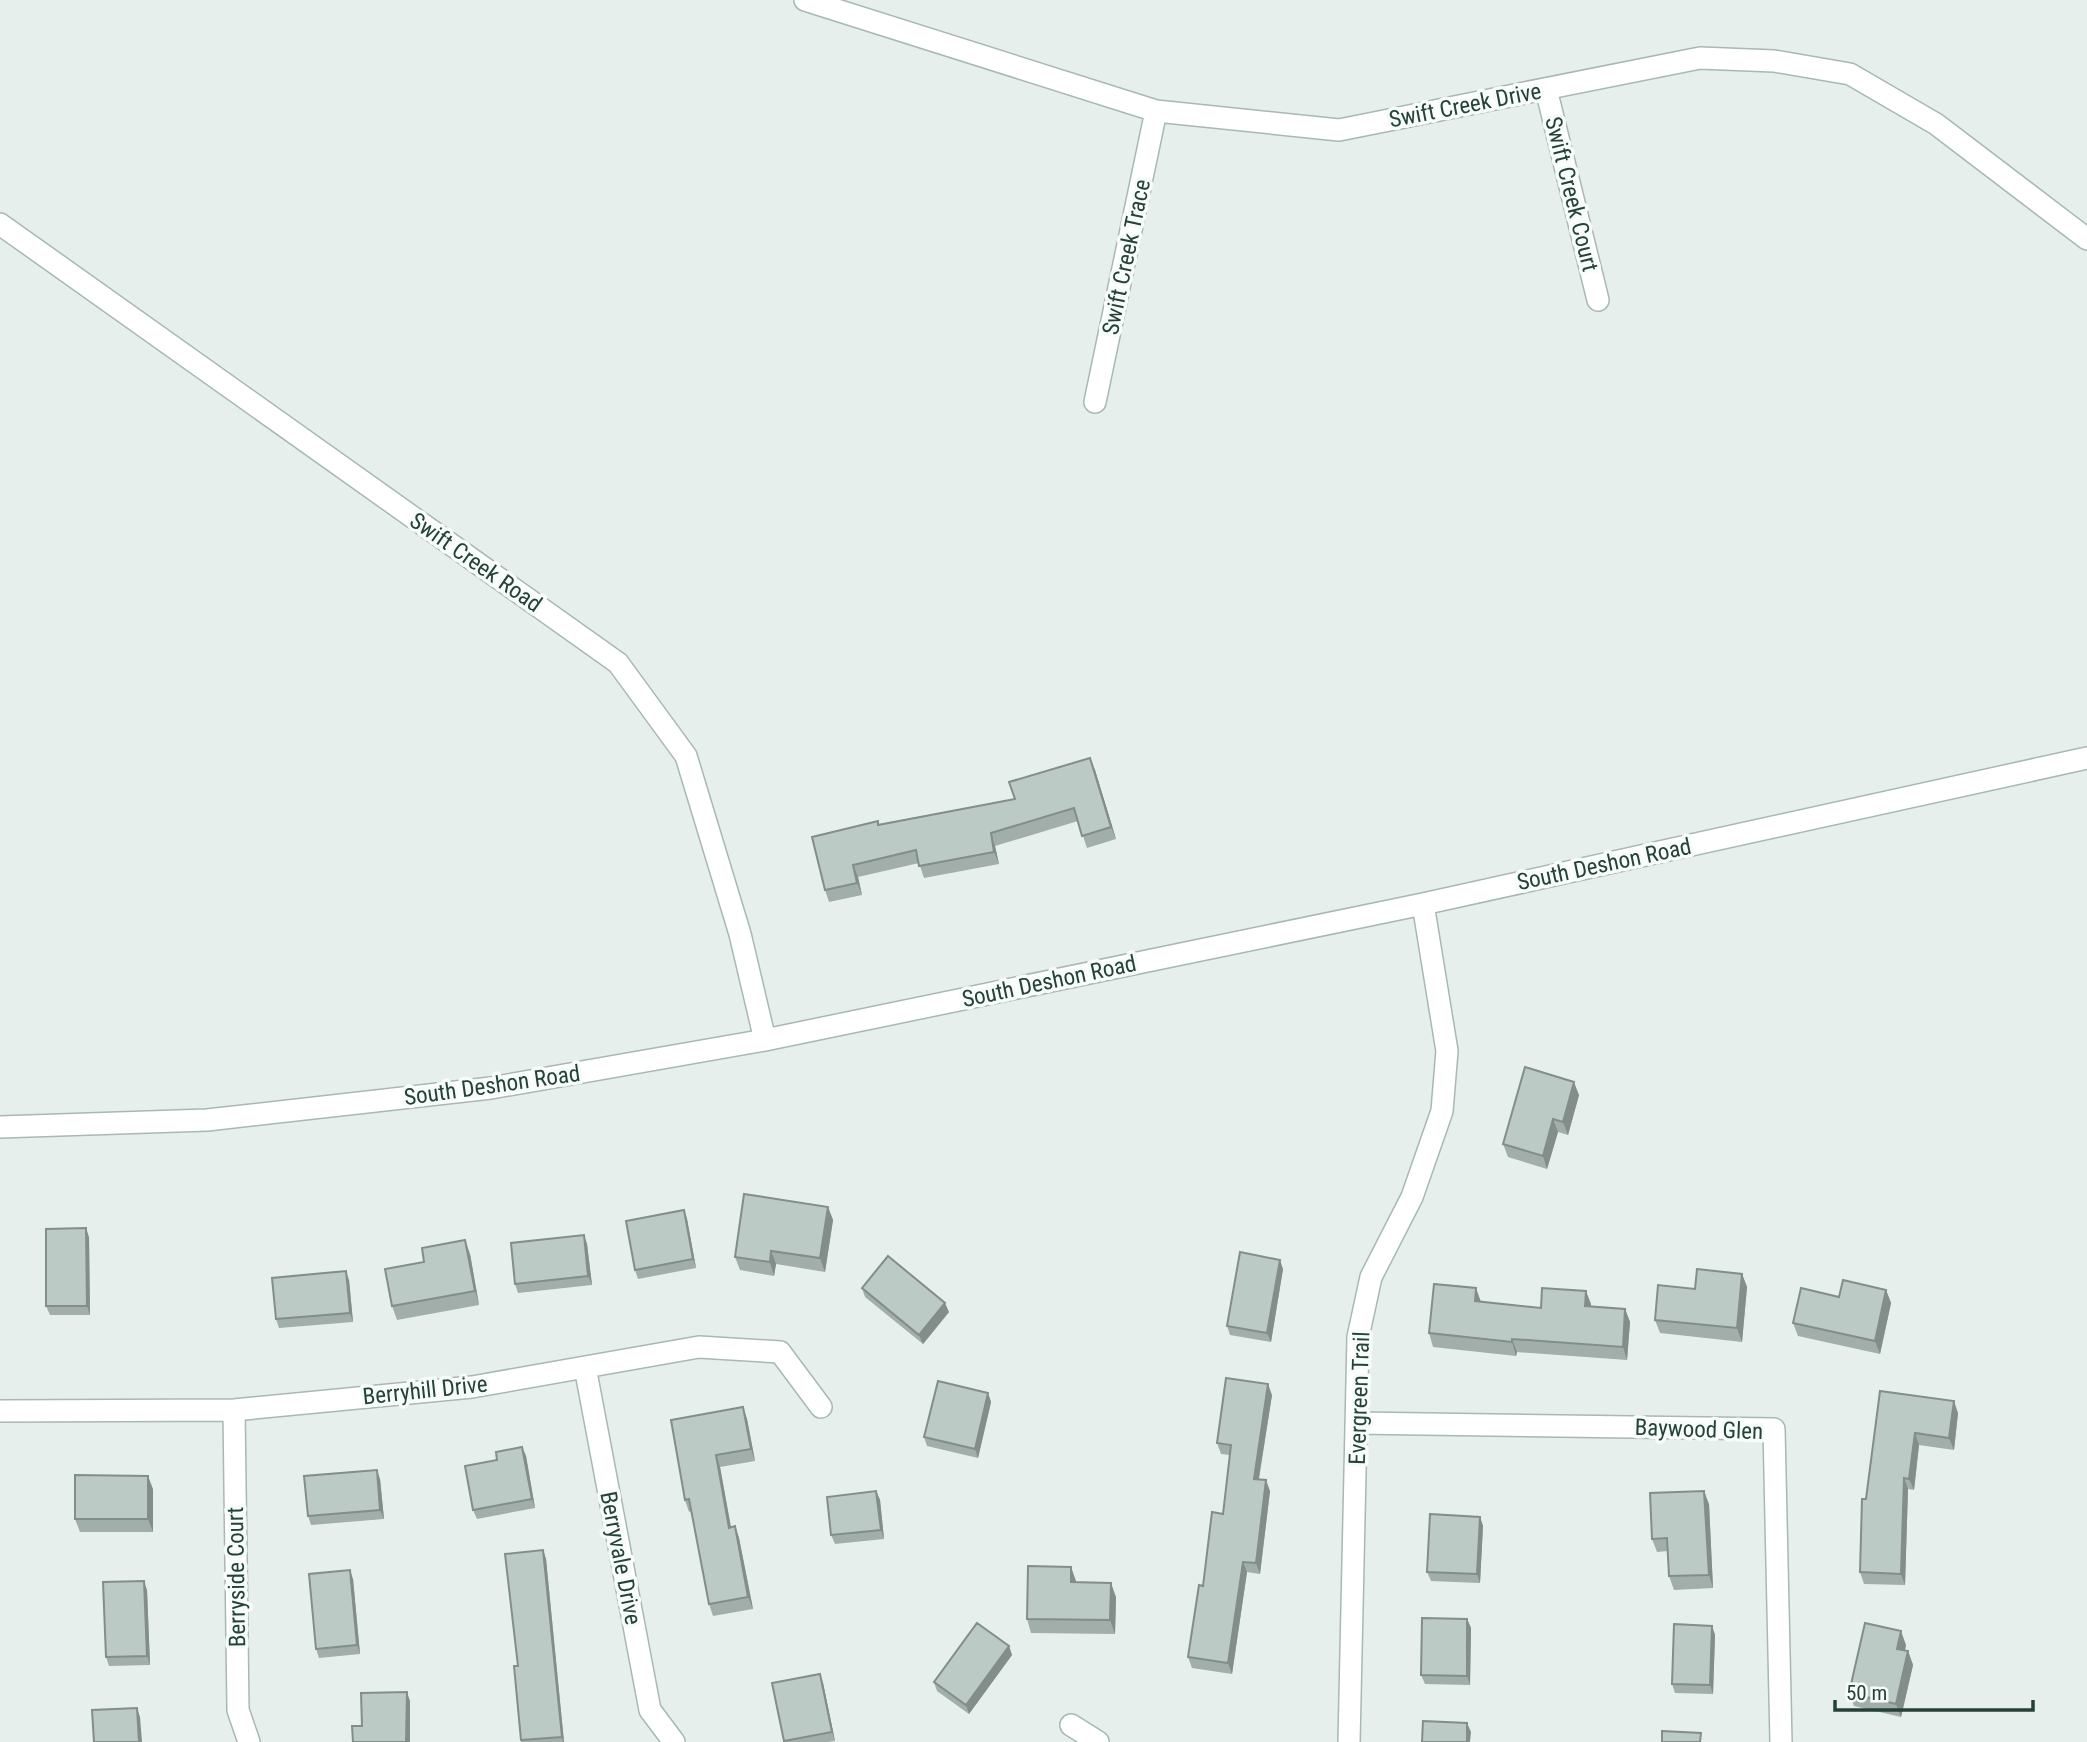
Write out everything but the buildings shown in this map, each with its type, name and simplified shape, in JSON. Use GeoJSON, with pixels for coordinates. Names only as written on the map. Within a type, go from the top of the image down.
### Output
{"type":"FeatureCollection","features":[{"type":"Feature","properties":{"kind":"street","name":"Swift Creek Drive"},"geometry":{"type":"LineString","coordinates":[[805,0],[1156,111],[1339,130],[1700,58],[1774,61],[1850,74],[1936,124],[2087,239]]}},
{"type":"Feature","properties":{"kind":"street","name":"Swift Creek Court"},"geometry":{"type":"LineString","coordinates":[[1546,89],[1598,300]]}},
{"type":"Feature","properties":{"kind":"street","name":"Swift Creek Trace"},"geometry":{"type":"LineString","coordinates":[[1095,402],[1156,111]]}},
{"type":"Feature","properties":{"kind":"street","name":"Swift Creek Road"},"geometry":{"type":"LineString","coordinates":[[0,224],[618,663],[686,756],[740,933],[765,1040]]}},
{"type":"Feature","properties":{"kind":"street","name":"South Deshon Road"},"geometry":{"type":"LineString","coordinates":[[0,1127],[207,1120],[491,1088],[765,1040],[1423,904],[2087,758]]}},
{"type":"Feature","properties":{"kind":"street","name":"Evergreen Trail"},"geometry":{"type":"LineString","coordinates":[[1349,1742],[1358,1337],[1371,1277],[1412,1197],[1442,1111],[1447,1051],[1423,904]]}},
{"type":"Feature","properties":{"kind":"street","name":"Berryhill Drive"},"geometry":{"type":"LineString","coordinates":[[0,1412],[234,1410],[472,1387],[699,1348],[780,1352],[821,1407]]}},
{"type":"Feature","properties":{"kind":"street","name":"Berryvale Drive"},"geometry":{"type":"LineString","coordinates":[[585,1367],[650,1710],[674,1742]]}},
{"type":"Feature","properties":{"kind":"street","name":"Berryside Court"},"geometry":{"type":"LineString","coordinates":[[234,1410],[238,1710],[249,1742]]}},
{"type":"Feature","properties":{"kind":"street","name":"Baywood Glen"},"geometry":{"type":"LineString","coordinates":[[1356,1423],[1774,1429],[1781,1742]]}},
{"type":"Feature","properties":{"kind":"street"},"geometry":{"type":"LineString","coordinates":[[1071,1725],[1098,1742]]}}]}
